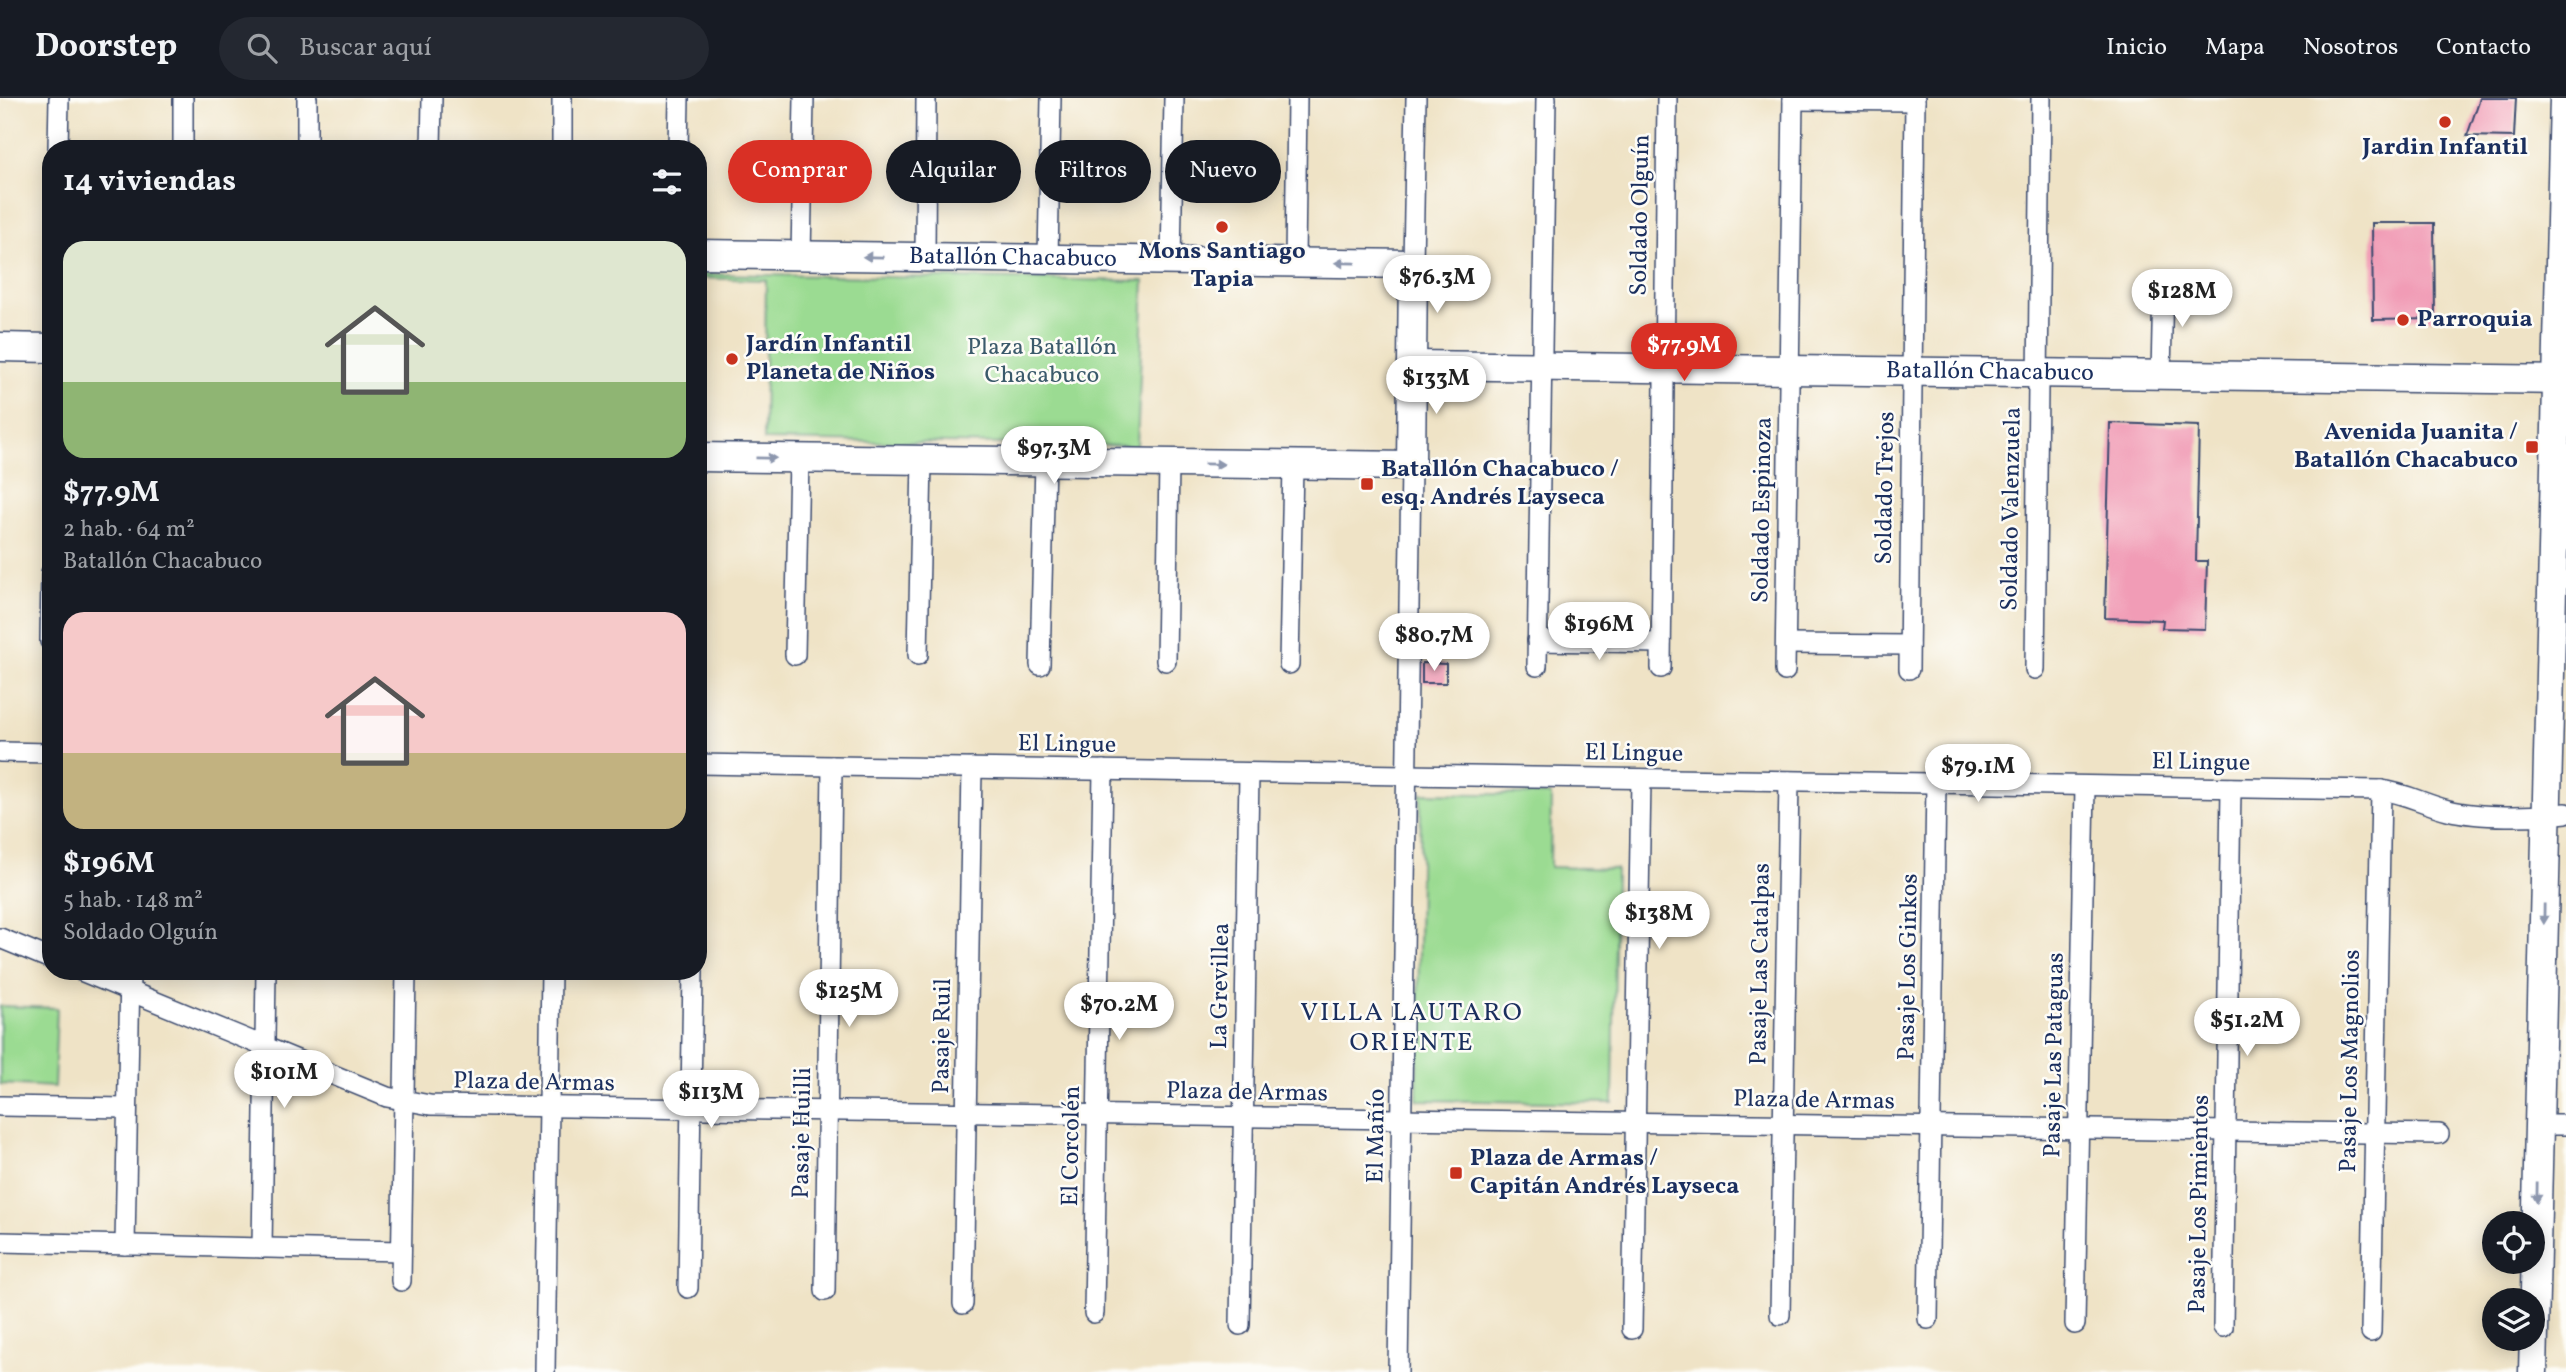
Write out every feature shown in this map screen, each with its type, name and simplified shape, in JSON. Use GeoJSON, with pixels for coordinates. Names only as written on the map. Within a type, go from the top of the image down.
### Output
{"type":"FeatureCollection","features":[{"type":"Feature","properties":{"kind":"street"},"geometry":{"type":"LineString","coordinates":[[58,140],[59,98]]}},
{"type":"Feature","properties":{"kind":"street"},"geometry":{"type":"LineString","coordinates":[[183,98],[183,140]]}},
{"type":"Feature","properties":{"kind":"street"},"geometry":{"type":"LineString","coordinates":[[307,98],[307,140]]}},
{"type":"Feature","properties":{"kind":"street"},"geometry":{"type":"LineString","coordinates":[[431,140],[432,98]]}},
{"type":"Feature","properties":{"kind":"street"},"geometry":{"type":"LineString","coordinates":[[562,98],[562,140]]}},
{"type":"Feature","properties":{"kind":"street"},"geometry":{"type":"LineString","coordinates":[[678,140],[679,98]]}},
{"type":"Feature","properties":{"kind":"street"},"geometry":{"type":"LineString","coordinates":[[801,256],[804,98]]}},
{"type":"Feature","properties":{"kind":"street"},"geometry":{"type":"LineString","coordinates":[[925,257],[926,98]]}},
{"type":"Feature","properties":{"kind":"street"},"geometry":{"type":"LineString","coordinates":[[1048,259],[1051,98]]}},
{"type":"Feature","properties":{"kind":"street"},"geometry":{"type":"LineString","coordinates":[[1171,261],[1174,98]]}},
{"type":"Feature","properties":{"kind":"street"},"geometry":{"type":"LineString","coordinates":[[1295,262],[1297,98]]}},
{"type":"Feature","properties":{"kind":"street"},"geometry":{"type":"LineString","coordinates":[[707,457],[1411,467],[1416,98]]}},
{"type":"Feature","properties":{"kind":"street"},"geometry":{"type":"LineString","coordinates":[[1537,666],[1546,98]]}},
{"type":"Feature","properties":{"kind":"street","name":"Soldado Olguín"},"geometry":{"type":"LineString","coordinates":[[1661,668],[1667,98]]}},
{"type":"Feature","properties":{"kind":"street","name":"Soldado Valenzuela"},"geometry":{"type":"LineString","coordinates":[[2035,669],[2040,98]]}},
{"type":"Feature","properties":{"kind":"street"},"geometry":{"type":"LineString","coordinates":[[2533,1372],[2553,1125],[2564,98]]}},
{"type":"Feature","properties":{"kind":"street"},"geometry":{"type":"LineString","coordinates":[[1793,99],[1915,99]]}},
{"type":"Feature","properties":{"kind":"street","name":"Soldado Espinoza"},"geometry":{"type":"LineString","coordinates":[[1786,671],[1793,99]]}},
{"type":"Feature","properties":{"kind":"street","name":"Soldado Trejos"},"geometry":{"type":"LineString","coordinates":[[1909,669],[1915,99]]}},
{"type":"Feature","properties":{"kind":"street","name":"Batallón Chacabuco"},"geometry":{"type":"LineString","coordinates":[[707,254],[1413,264]]}},
{"type":"Feature","properties":{"kind":"street"},"geometry":{"type":"LineString","coordinates":[[2161,375],[2163,282]]}},
{"type":"Feature","properties":{"kind":"street"},"geometry":{"type":"LineString","coordinates":[[0,347],[42,348]]}},
{"type":"Feature","properties":{"kind":"street","name":"Batallón Chacabuco"},"geometry":{"type":"LineString","coordinates":[[1412,365],[2562,380]]}},
{"type":"Feature","properties":{"kind":"street"},"geometry":{"type":"LineString","coordinates":[[795,654],[799,458]]}},
{"type":"Feature","properties":{"kind":"street"},"geometry":{"type":"LineString","coordinates":[[918,655],[922,460]]}},
{"type":"Feature","properties":{"kind":"street"},"geometry":{"type":"LineString","coordinates":[[1040,665],[1045,462]]}},
{"type":"Feature","properties":{"kind":"street"},"geometry":{"type":"LineString","coordinates":[[1166,661],[1169,463]]}},
{"type":"Feature","properties":{"kind":"street"},"geometry":{"type":"LineString","coordinates":[[1289,664],[1293,465]]}},
{"type":"Feature","properties":{"kind":"street","name":"El Mañío"},"geometry":{"type":"LineString","coordinates":[[1398,1372],[1411,467]]}},
{"type":"Feature","properties":{"kind":"street"},"geometry":{"type":"LineString","coordinates":[[1537,641],[1661,643]]}},
{"type":"Feature","properties":{"kind":"street"},"geometry":{"type":"LineString","coordinates":[[1786,644],[1909,645]]}},
{"type":"Feature","properties":{"kind":"street"},"geometry":{"type":"LineString","coordinates":[[0,752],[42,753]]}},
{"type":"Feature","properties":{"kind":"street","name":"El Lingue"},"geometry":{"type":"LineString","coordinates":[[707,764],[2381,790],[2398,792],[2464,813],[2556,815]]}},
{"type":"Feature","properties":{"kind":"street","name":"Pasaje Huilli"},"geometry":{"type":"LineString","coordinates":[[825,1292],[832,766]]}},
{"type":"Feature","properties":{"kind":"street","name":"Pasaje Ruil"},"geometry":{"type":"LineString","coordinates":[[964,1304],[972,768]]}},
{"type":"Feature","properties":{"kind":"street","name":"El Corcolén"},"geometry":{"type":"LineString","coordinates":[[1094,1312],[1103,770]]}},
{"type":"Feature","properties":{"kind":"street","name":"La Grevillea"},"geometry":{"type":"LineString","coordinates":[[1240,1325],[1249,773]]}},
{"type":"Feature","properties":{"kind":"street"},"geometry":{"type":"LineString","coordinates":[[1632,1329],[1641,779]]}},
{"type":"Feature","properties":{"kind":"street","name":"Pasaje Las Catalpas"},"geometry":{"type":"LineString","coordinates":[[1780,1315],[1789,781]]}},
{"type":"Feature","properties":{"kind":"street","name":"Pasaje Los Ginkos"},"geometry":{"type":"LineString","coordinates":[[1928,1319],[1936,783]]}},
{"type":"Feature","properties":{"kind":"street","name":"Pasaje Las Pataguas"},"geometry":{"type":"LineString","coordinates":[[2075,1325],[2085,786]]}},
{"type":"Feature","properties":{"kind":"street","name":"Pasaje Los Pimientos"},"geometry":{"type":"LineString","coordinates":[[2223,1327],[2231,788]]}},
{"type":"Feature","properties":{"kind":"street","name":"Pasaje Los Magnolios"},"geometry":{"type":"LineString","coordinates":[[2371,1332],[2381,790]]}},
{"type":"Feature","properties":{"kind":"street"},"geometry":{"type":"LineString","coordinates":[[0,938],[42,955]]}},
{"type":"Feature","properties":{"kind":"street","name":"Plaza de Armas"},"geometry":{"type":"LineString","coordinates":[[103,980],[404,1102],[430,1105],[2439,1134]]}},
{"type":"Feature","properties":{"kind":"street"},"geometry":{"type":"LineString","coordinates":[[125,1245],[130,980]]}},
{"type":"Feature","properties":{"kind":"street"},"geometry":{"type":"LineString","coordinates":[[262,1248],[266,980]]}},
{"type":"Feature","properties":{"kind":"street"},"geometry":{"type":"LineString","coordinates":[[401,1281],[406,980]]}},
{"type":"Feature","properties":{"kind":"street"},"geometry":{"type":"LineString","coordinates":[[545,1372],[551,980]]}},
{"type":"Feature","properties":{"kind":"street"},"geometry":{"type":"LineString","coordinates":[[688,1288],[694,980]]}},
{"type":"Feature","properties":{"kind":"street"},"geometry":{"type":"LineString","coordinates":[[0,1106],[127,1108]]}},
{"type":"Feature","properties":{"kind":"street"},"geometry":{"type":"LineString","coordinates":[[0,1242],[401,1251]]}},
{"type":"Feature","properties":{"kind":"green space","name":"Plaza Batallón Chacabuco"},"geometry":{"type":"Polygon","coordinates":[[[707,274],[1144,281],[1137,446],[764,440],[766,280],[707,278],[707,274]]]}},
{"type":"Feature","properties":{"kind":"green space","name":"VILLA LAUTARO ORIENTE"},"geometry":{"type":"Polygon","coordinates":[[[1421,793],[1551,795],[1550,867],[1616,869],[1613,1103],[1417,1100],[1421,793]]]}},
{"type":"Feature","properties":{"kind":"green space"},"geometry":{"type":"Polygon","coordinates":[[[0,1006],[57,1008],[54,1087],[0,1084],[0,1006]]]}},
{"type":"Feature","properties":{"kind":"building"},"geometry":{"type":"Polygon","coordinates":[[[2480,98],[2516,98],[2514,137],[2467,136],[2480,98]]]}},
{"type":"Feature","properties":{"kind":"building"},"geometry":{"type":"Polygon","coordinates":[[[2372,223],[2434,223],[2435,319],[2373,320],[2372,223]]]}},
{"type":"Feature","properties":{"kind":"building"},"geometry":{"type":"Polygon","coordinates":[[[2110,423],[2199,426],[2196,561],[2207,561],[2205,629],[2162,628],[2163,620],[2105,618],[2110,423]]]}},
{"type":"Feature","properties":{"kind":"building"},"geometry":{"type":"Polygon","coordinates":[[[1422,663],[1446,664],[1446,683],[1422,683],[1422,663]]]}},
{"type":"Feature","properties":{"kind":"place","name":"Jardin Infantil"},"geometry":{"type":"Point","coordinates":[2445,122]}},
{"type":"Feature","properties":{"kind":"place","name":"Mons Santiago Tapia"},"geometry":{"type":"Point","coordinates":[1222,227]}},
{"type":"Feature","properties":{"kind":"place","name":"Parroquia"},"geometry":{"type":"Point","coordinates":[2403,320]}},
{"type":"Feature","properties":{"kind":"place","name":"Jardín Infantil Planeta de Niños"},"geometry":{"type":"Point","coordinates":[732,359]}},
{"type":"Feature","properties":{"kind":"place","name":"Avenida Juanita / Batallón Chacabuco"},"geometry":{"type":"Point","coordinates":[2532,447]}},
{"type":"Feature","properties":{"kind":"place","name":"Batallón Chacabuco / esq. Andrés Layseca"},"geometry":{"type":"Point","coordinates":[1367,484]}},
{"type":"Feature","properties":{"kind":"place","name":"Plaza de Armas / Capitán Andrés Layseca"},"geometry":{"type":"Point","coordinates":[1456,1173]}},
{"type":"Feature","properties":{"kind":"district","name":"VILLA LAUTARO ORIENTE"},"geometry":{"type":"Point","coordinates":[1412,1028]}}]}
